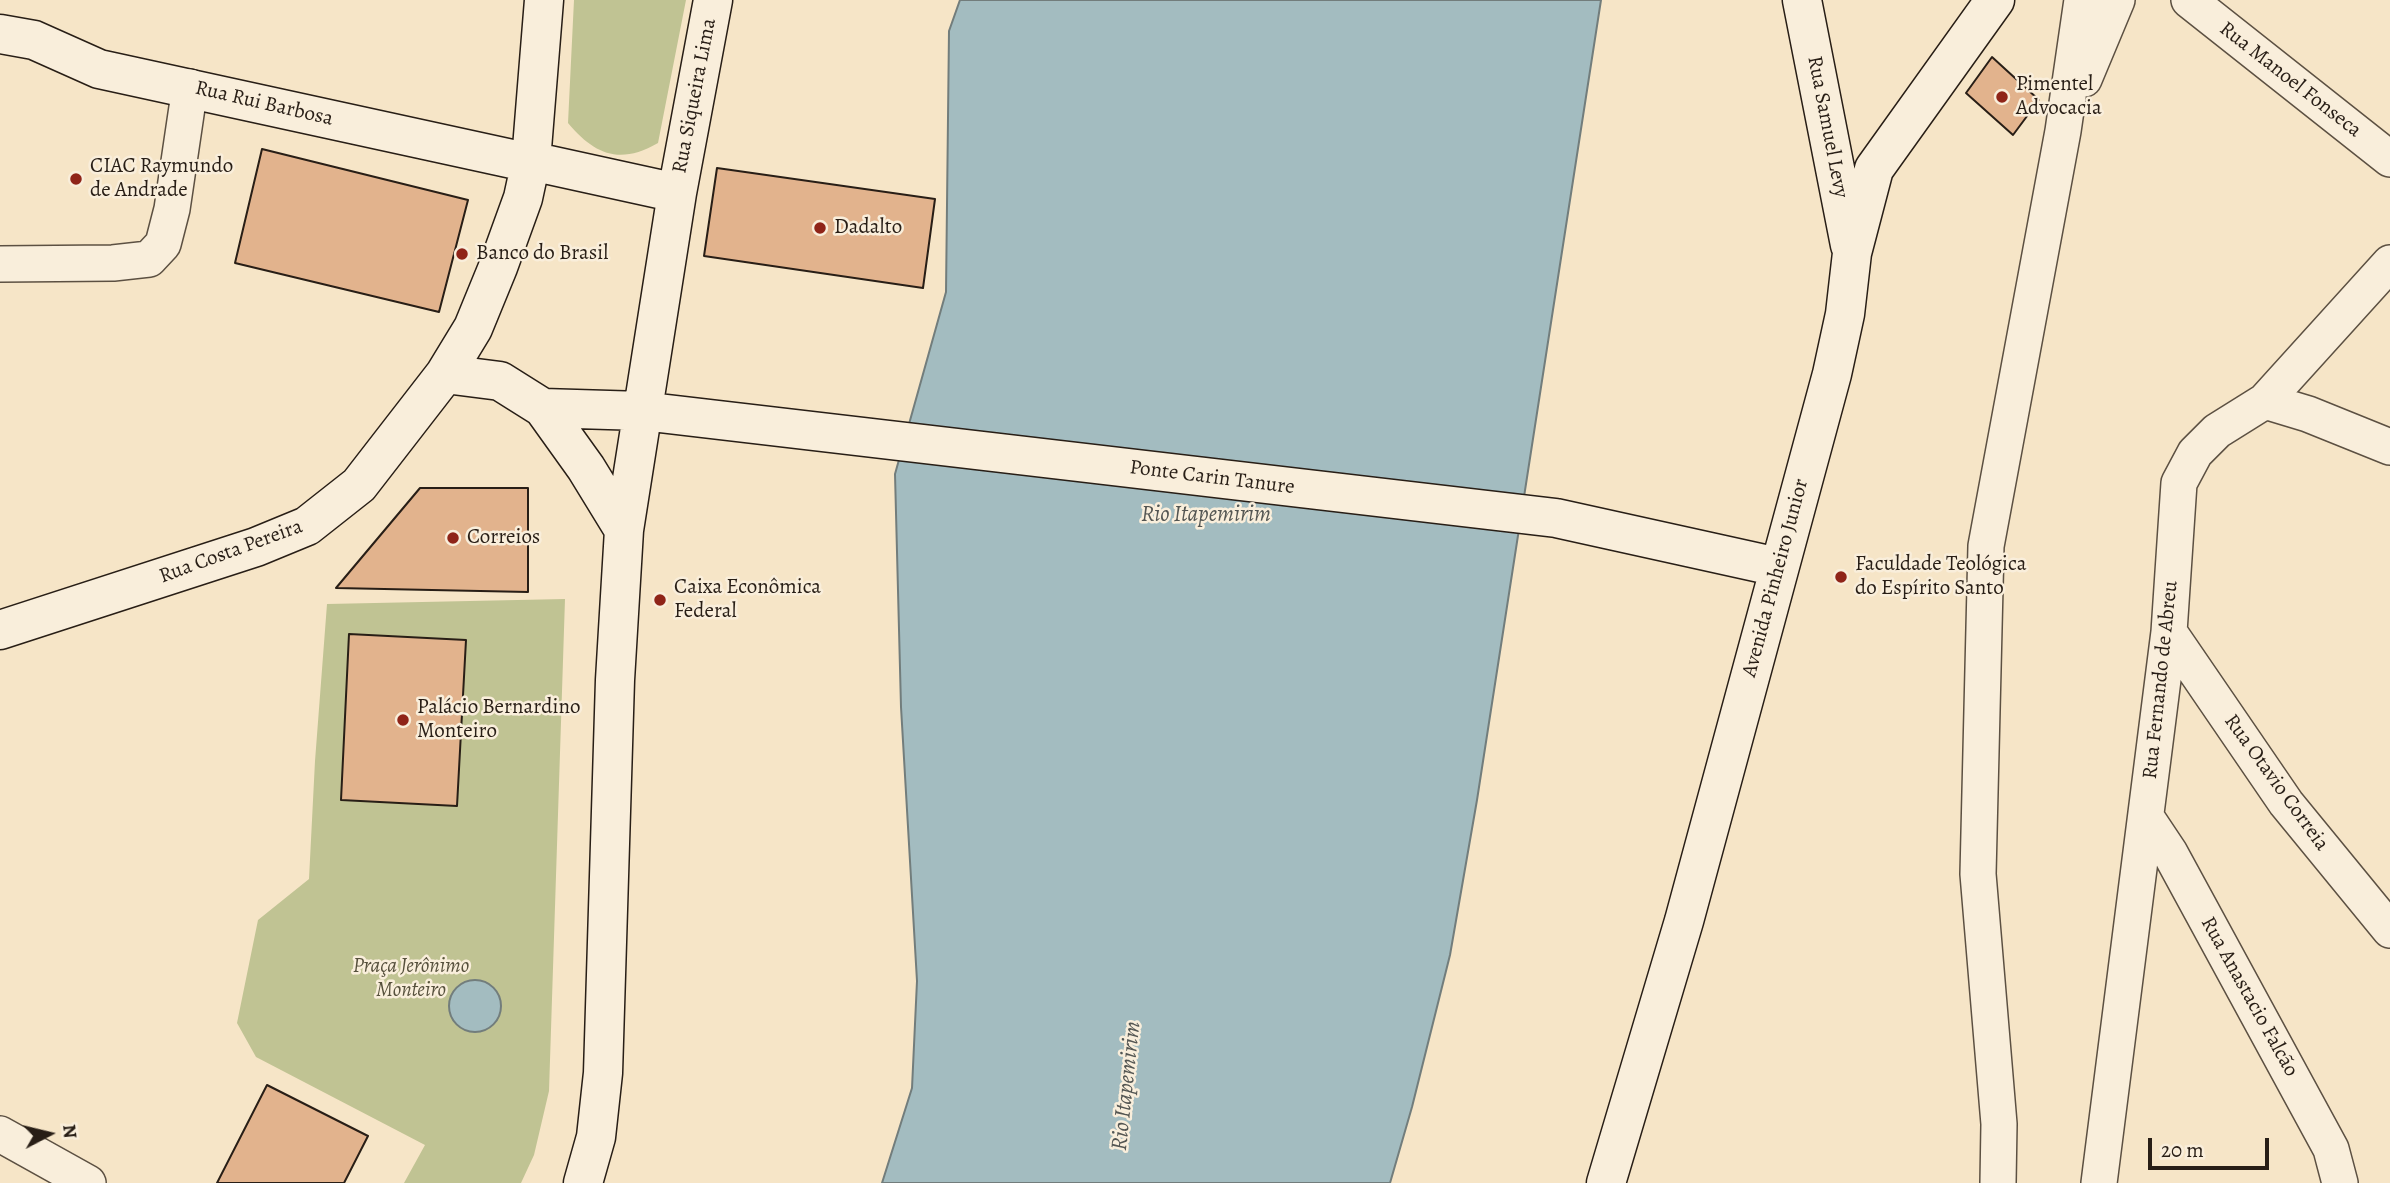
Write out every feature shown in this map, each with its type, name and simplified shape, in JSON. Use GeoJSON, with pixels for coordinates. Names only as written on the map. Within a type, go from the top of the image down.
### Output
{"type":"FeatureCollection","features":[{"type":"Feature","properties":{"kind":"main road"},"geometry":{"type":"LineString","coordinates":[[544,0],[531,161],[523,198],[473,328],[445,374],[500,381],[543,408],[586,468],[624,530]]}},
{"type":"Feature","properties":{"kind":"main road","name":"Rua Siqueira Lima"},"geometry":{"type":"LineString","coordinates":[[677,193],[713,0]]}},
{"type":"Feature","properties":{"kind":"main road","name":"Rua Samuel Levy"},"geometry":{"type":"LineString","coordinates":[[1802,0],[1852,253]]}},
{"type":"Feature","properties":{"kind":"main road","name":"Avenida Pinheiro Junior"},"geometry":{"type":"LineString","coordinates":[[1606,1183],[1684,921],[1832,374],[1845,314],[1852,253],[1874,169],[1995,0]]}},
{"type":"Feature","properties":{"kind":"main road","name":"Rua Rui Barbosa"},"geometry":{"type":"LineString","coordinates":[[0,34],[34,40],[99,68],[531,161]]}},
{"type":"Feature","properties":{"kind":"main road"},"geometry":{"type":"LineString","coordinates":[[531,161],[677,193],[624,530],[615,680],[603,1073],[596,1137],[583,1183]]}},
{"type":"Feature","properties":{"kind":"main road","name":"Rua Costa Pereira"},"geometry":{"type":"LineString","coordinates":[[0,630],[256,547],[307,526],[359,485],[445,374]]}},
{"type":"Feature","properties":{"kind":"main road"},"geometry":{"type":"LineString","coordinates":[[543,408],[642,411]]}},
{"type":"Feature","properties":{"kind":"main road","name":"Ponte Carin Tanure"},"geometry":{"type":"LineString","coordinates":[[642,411],[1556,518],[1778,567]]}},
{"type":"Feature","properties":{"kind":"street"},"geometry":{"type":"LineString","coordinates":[[1998,1183],[1999,1124],[1978,874],[1986,546],[2063,131],[2082,0]]}},
{"type":"Feature","properties":{"kind":"street"},"geometry":{"type":"LineString","coordinates":[[2063,131],[2117,0]]}},
{"type":"Feature","properties":{"kind":"street","name":"Rua Manoel Fonseca"},"geometry":{"type":"LineString","coordinates":[[2189,0],[2390,159]]}},
{"type":"Feature","properties":{"kind":"street"},"geometry":{"type":"LineString","coordinates":[[0,264],[113,263],[149,259],[163,244],[172,209],[190,87]]}},
{"type":"Feature","properties":{"kind":"street","name":"Rua Fernando de Abreu"},"geometry":{"type":"LineString","coordinates":[[2099,1183],[2169,632],[2179,483],[2195,453],[2217,431],[2265,401],[2390,262]]}},
{"type":"Feature","properties":{"kind":"street"},"geometry":{"type":"LineString","coordinates":[[2265,401],[2308,414],[2390,447]]}},
{"type":"Feature","properties":{"kind":"street","name":"Rua Otavio Correia"},"geometry":{"type":"LineString","coordinates":[[2169,632],[2286,803],[2390,930]]}},
{"type":"Feature","properties":{"kind":"street","name":"Rua Anastacio Falcão"},"geometry":{"type":"LineString","coordinates":[[2146,817],[2170,853],[2331,1149],[2340,1183]]}},
{"type":"Feature","properties":{"kind":"street"},"geometry":{"type":"LineString","coordinates":[[0,1134],[88,1183]]}},
{"type":"Feature","properties":{"kind":"green space"},"geometry":{"type":"Polygon","coordinates":[[[574,0],[686,0],[658,143],[632,154],[609,153],[588,143],[568,123],[574,0]]]}},
{"type":"Feature","properties":{"kind":"green space","name":"Praça Jerônimo Monteiro"},"geometry":{"type":"Polygon","coordinates":[[[565,599],[549,1091],[534,1155],[521,1183],[404,1183],[425,1145],[256,1057],[237,1023],[258,920],[309,879],[327,604],[565,599]]]}},
{"type":"Feature","properties":{"kind":"water","name":"Rio Itapemirim"},"geometry":{"type":"Polygon","coordinates":[[[960,0],[1601,0],[1477,800],[1450,955],[1390,1183],[882,1183],[912,1088],[917,981],[901,707],[895,474],[946,292],[949,31],[960,0]]]}},
{"type":"Feature","properties":{"kind":"water"},"geometry":{"type":"Polygon","coordinates":[[[475,980],[485,982],[493,988],[499,996],[499,1016],[493,1024],[485,1030],[475,1032],[465,1030],[457,1024],[451,1016],[449,1006],[451,996],[457,988],[465,982],[475,980]]]}},
{"type":"Feature","properties":{"kind":"building","name":"Pimentel Advocacia"},"geometry":{"type":"Polygon","coordinates":[[[1992,57],[2039,100],[2013,135],[1966,93],[1992,57]]]}},
{"type":"Feature","properties":{"kind":"building"},"geometry":{"type":"Polygon","coordinates":[[[262,149],[468,200],[439,312],[235,263],[262,149]]]}},
{"type":"Feature","properties":{"kind":"building","name":"Dadalto"},"geometry":{"type":"Polygon","coordinates":[[[717,168],[935,199],[923,288],[704,256],[717,168]]]}},
{"type":"Feature","properties":{"kind":"building","name":"Correios"},"geometry":{"type":"Polygon","coordinates":[[[420,488],[528,488],[528,592],[336,588],[420,488]]]}},
{"type":"Feature","properties":{"kind":"building","name":"Palácio Bernardino Monteiro"},"geometry":{"type":"Polygon","coordinates":[[[349,634],[466,640],[457,806],[341,800],[349,634]]]}},
{"type":"Feature","properties":{"kind":"building"},"geometry":{"type":"Polygon","coordinates":[[[267,1085],[368,1136],[344,1183],[217,1183],[267,1085]]]}},
{"type":"Feature","properties":{"kind":"place","name":"Pimentel Advocacia"},"geometry":{"type":"Point","coordinates":[2002,97]}},
{"type":"Feature","properties":{"kind":"place","name":"CIAC Raymundo de Andrade"},"geometry":{"type":"Point","coordinates":[76,179]}},
{"type":"Feature","properties":{"kind":"place","name":"Dadalto"},"geometry":{"type":"Point","coordinates":[820,228]}},
{"type":"Feature","properties":{"kind":"place","name":"Banco do Brasil"},"geometry":{"type":"Point","coordinates":[462,254]}},
{"type":"Feature","properties":{"kind":"place","name":"Correios"},"geometry":{"type":"Point","coordinates":[453,538]}},
{"type":"Feature","properties":{"kind":"place","name":"Faculdade Teológica do Espírito Santo"},"geometry":{"type":"Point","coordinates":[1841,577]}},
{"type":"Feature","properties":{"kind":"place","name":"Caixa Econômica Federal"},"geometry":{"type":"Point","coordinates":[660,600]}},
{"type":"Feature","properties":{"kind":"place","name":"Palácio Bernardino Monteiro"},"geometry":{"type":"Point","coordinates":[403,720]}}]}
